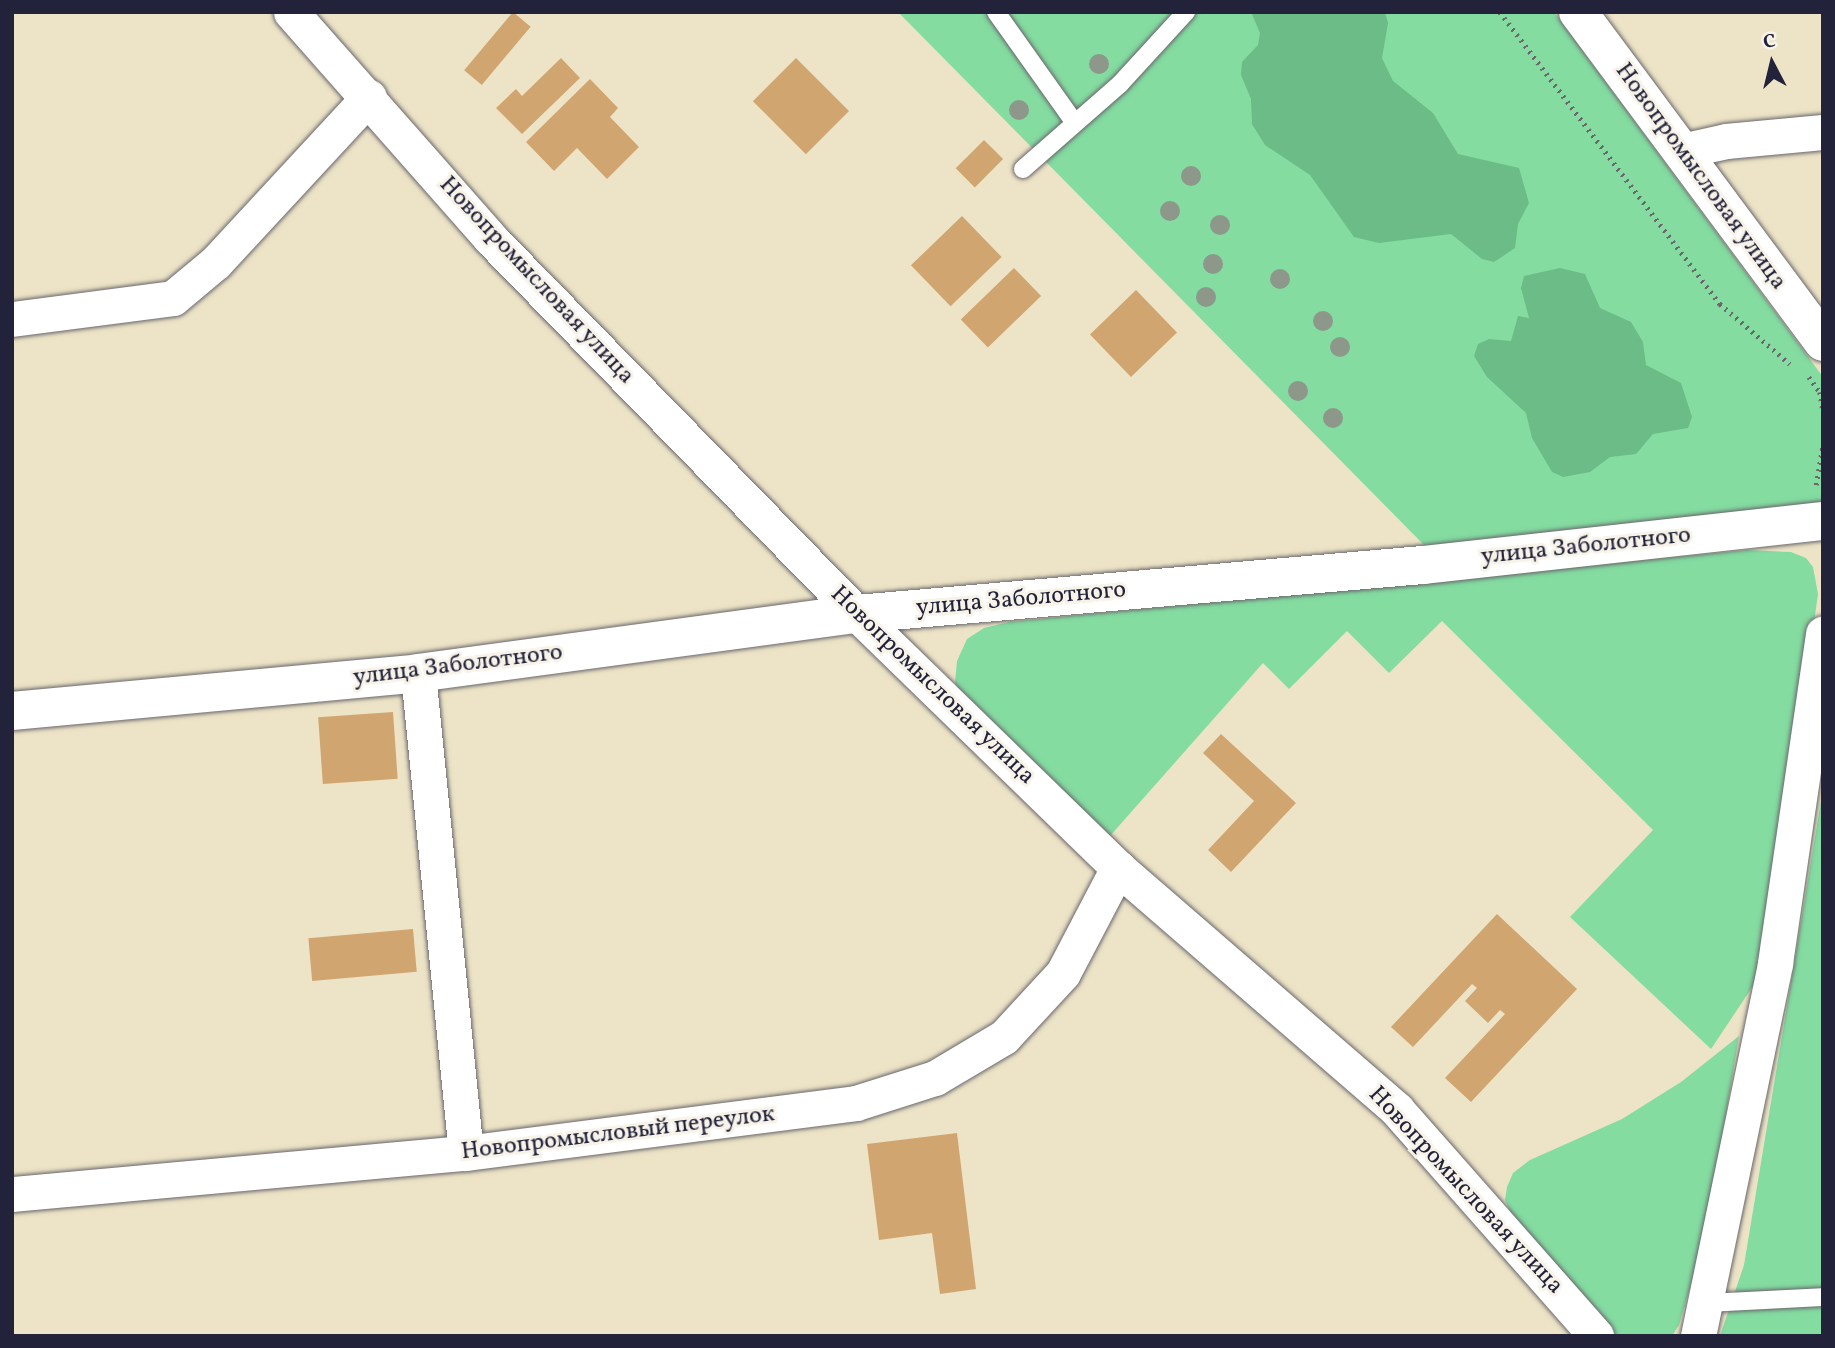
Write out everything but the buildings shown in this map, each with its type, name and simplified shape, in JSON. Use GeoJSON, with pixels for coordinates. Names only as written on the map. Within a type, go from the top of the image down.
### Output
{"type":"FeatureCollection","features":[{"type":"Feature","properties":{"kind":"street","name":"Новопромысловая улица"},"geometry":{"type":"LineString","coordinates":[[290,12],[369,97],[491,238],[857,614],[1118,868],[1397,1110],[1597,1336]]}},
{"type":"Feature","properties":{"kind":"street","name":"Новопромысловая улица"},"geometry":{"type":"LineString","coordinates":[[1578,12],[1823,342]]}},
{"type":"Feature","properties":{"kind":"street"},"geometry":{"type":"LineString","coordinates":[[12,319],[173,298],[216,262],[369,97]]}},
{"type":"Feature","properties":{"kind":"street"},"geometry":{"type":"LineString","coordinates":[[1681,151],[1726,141],[1823,132]]}},
{"type":"Feature","properties":{"kind":"street","name":"улица Заболотного"},"geometry":{"type":"LineString","coordinates":[[12,711],[418,673],[857,614],[1423,565],[1819,506]]}},
{"type":"Feature","properties":{"kind":"street"},"geometry":{"type":"LineString","coordinates":[[1702,1319],[1776,963],[1823,633]]}},
{"type":"Feature","properties":{"kind":"street"},"geometry":{"type":"LineString","coordinates":[[418,673],[466,1153]]}},
{"type":"Feature","properties":{"kind":"street","name":"Новопромысловый переулок"},"geometry":{"type":"LineString","coordinates":[[12,1194],[466,1153],[856,1103],[935,1078],[1003,1037],[1063,973],[1118,868]]}},
{"type":"Feature","properties":{"kind":"lane"},"geometry":{"type":"LineString","coordinates":[[996,12],[1075,122]]}},
{"type":"Feature","properties":{"kind":"lane"},"geometry":{"type":"LineString","coordinates":[[1023,169],[1120,84],[1186,12]]}},
{"type":"Feature","properties":{"kind":"lane"},"geometry":{"type":"LineString","coordinates":[[1702,1319],[1823,1297]]}},
{"type":"Feature","properties":{"kind":"path"},"geometry":{"type":"LineString","coordinates":[[1500,12],[1720,304],[1808,377],[1821,392],[1823,411]]}},
{"type":"Feature","properties":{"kind":"path"},"geometry":{"type":"LineString","coordinates":[[1819,506],[1823,444]]}},
{"type":"Feature","properties":{"kind":"green space"},"geometry":{"type":"Polygon","coordinates":[[[898,12],[1554,12],[1823,377],[1823,504],[1425,546],[898,12]]]}},
{"type":"Feature","properties":{"kind":"green space"},"geometry":{"type":"Polygon","coordinates":[[[1251,12],[1385,12],[1388,23],[1382,58],[1393,81],[1433,113],[1458,154],[1519,168],[1529,203],[1518,224],[1515,248],[1494,262],[1482,259],[1451,234],[1379,243],[1354,237],[1310,175],[1265,145],[1252,124],[1251,99],[1241,75],[1242,62],[1258,45],[1260,33],[1251,12]]]}},
{"type":"Feature","properties":{"kind":"green space"},"geometry":{"type":"Polygon","coordinates":[[[1560,268],[1585,274],[1600,308],[1631,322],[1643,342],[1646,365],[1681,383],[1692,417],[1688,428],[1653,434],[1636,454],[1610,457],[1590,472],[1563,477],[1552,472],[1532,438],[1526,413],[1487,377],[1474,356],[1478,344],[1489,339],[1511,341],[1518,316],[1529,318],[1521,288],[1524,276],[1560,268]]]}},
{"type":"Feature","properties":{"kind":"green space"},"geometry":{"type":"Polygon","coordinates":[[[1748,550],[1791,552],[1806,558],[1813,567],[1818,594],[1769,942],[1759,977],[1711,1049],[1570,917],[1653,830],[1442,621],[1389,673],[1347,631],[1289,689],[1263,663],[1110,836],[962,700],[955,682],[957,661],[967,639],[984,628],[1009,622],[1748,550]]]}},
{"type":"Feature","properties":{"kind":"green space"},"geometry":{"type":"Polygon","coordinates":[[[1823,789],[1823,1336],[1720,1336],[1744,1265],[1823,789]]]}},
{"type":"Feature","properties":{"kind":"green space"},"geometry":{"type":"Polygon","coordinates":[[[1739,1036],[1706,1234],[1679,1325],[1672,1336],[1613,1336],[1510,1211],[1505,1200],[1507,1187],[1513,1173],[1530,1160],[1622,1119],[1681,1082],[1739,1036]]]}}]}
